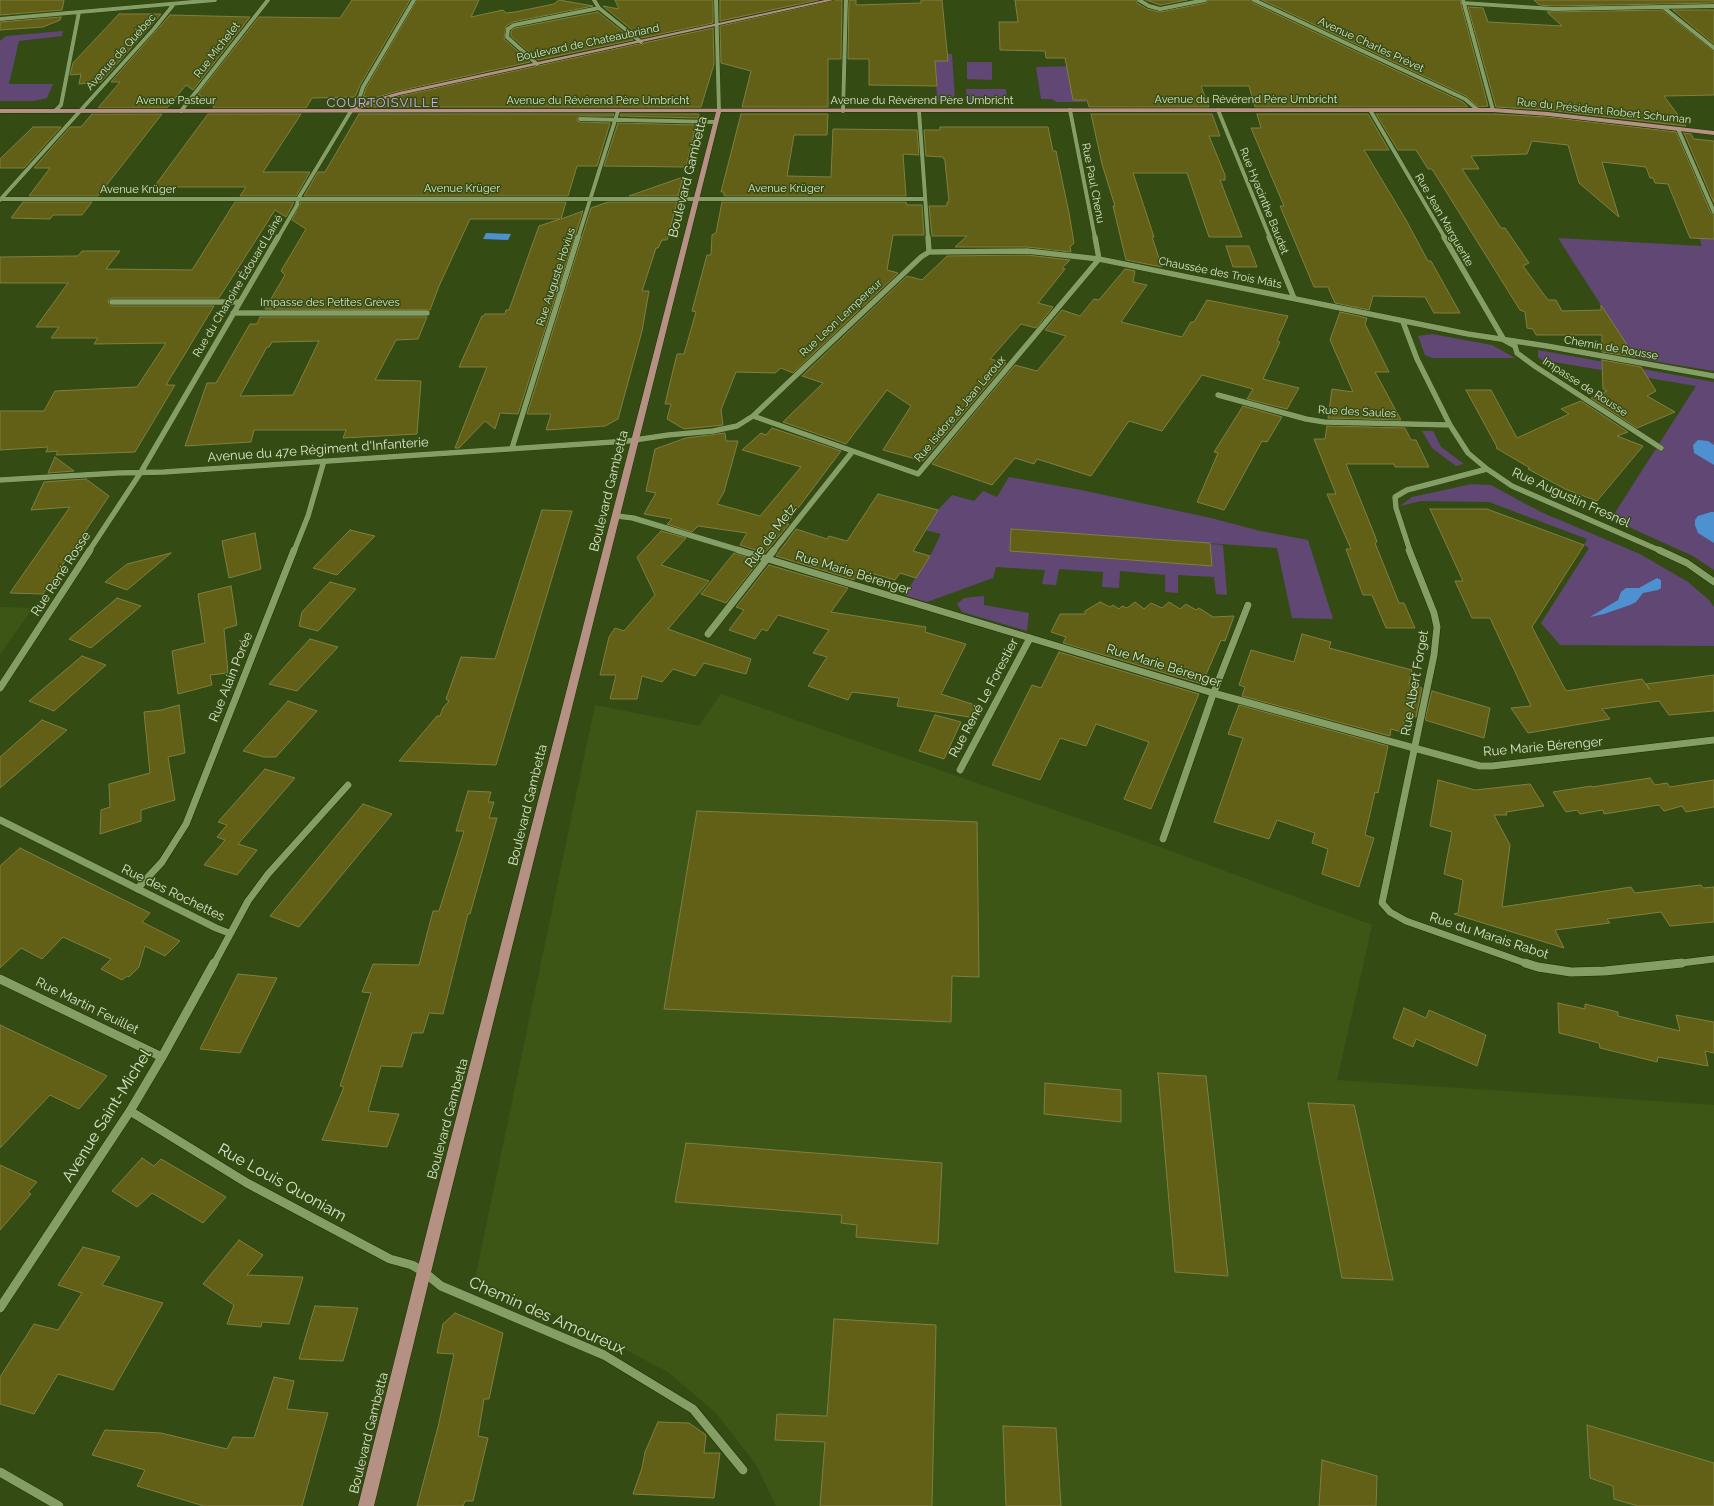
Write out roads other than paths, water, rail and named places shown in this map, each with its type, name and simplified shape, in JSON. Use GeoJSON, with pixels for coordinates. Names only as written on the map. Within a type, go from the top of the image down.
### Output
{"type":"FeatureCollection","features":[{"type":"Feature","properties":{"kind":"main road","name":"Boulevard de Chateaubriand"},"geometry":{"type":"LineString","coordinates":[[351,111],[384,98],[832,0]]}},
{"type":"Feature","properties":{"kind":"main road","name":"Avenue du Révérend Père Umbricht"},"geometry":{"type":"LineString","coordinates":[[351,111],[1493,110]]}},
{"type":"Feature","properties":{"kind":"main road","name":"Rue du Président Robert Schuman"},"geometry":{"type":"LineString","coordinates":[[1493,110],[1548,114],[1714,133]]}},
{"type":"Feature","properties":{"kind":"main road","name":"Avenue Pasteur"},"geometry":{"type":"LineString","coordinates":[[0,111],[351,111]]}},
{"type":"Feature","properties":{"kind":"main road","name":"Boulevard Gambetta"},"geometry":{"type":"LineString","coordinates":[[366,1506],[719,111]]}},
{"type":"Feature","properties":{"kind":"street"},"geometry":{"type":"LineString","coordinates":[[0,19],[215,0]]}},
{"type":"Feature","properties":{"kind":"street","name":"Rue Michelet"},"geometry":{"type":"LineString","coordinates":[[181,111],[268,0]]}},
{"type":"Feature","properties":{"kind":"street","name":"Rue du Chanoine Édouard Lainé"},"geometry":{"type":"LineString","coordinates":[[141,472],[297,205],[298,199],[360,96],[363,87],[414,0]]}},
{"type":"Feature","properties":{"kind":"street"},"geometry":{"type":"LineString","coordinates":[[594,0],[599,8],[641,42]]}},
{"type":"Feature","properties":{"kind":"street"},"geometry":{"type":"LineString","coordinates":[[716,0],[719,111]]}},
{"type":"Feature","properties":{"kind":"street"},"geometry":{"type":"LineString","coordinates":[[843,111],[846,0]]}},
{"type":"Feature","properties":{"kind":"street"},"geometry":{"type":"LineString","coordinates":[[1139,0],[1149,6],[1160,9],[1171,8],[1204,0]]}},
{"type":"Feature","properties":{"kind":"street","name":"Avenue Charles Prévet"},"geometry":{"type":"LineString","coordinates":[[1254,0],[1465,99],[1478,110]]}},
{"type":"Feature","properties":{"kind":"street"},"geometry":{"type":"LineString","coordinates":[[1493,110],[1463,2],[1554,9],[1714,6]]}},
{"type":"Feature","properties":{"kind":"street","name":"Avenue de Québec"},"geometry":{"type":"LineString","coordinates":[[0,200],[153,30],[174,4]]}},
{"type":"Feature","properties":{"kind":"street"},"geometry":{"type":"LineString","coordinates":[[1663,7],[1714,48]]}},
{"type":"Feature","properties":{"kind":"street"},"geometry":{"type":"LineString","coordinates":[[537,64],[507,36],[508,29],[514,25],[599,8]]}},
{"type":"Feature","properties":{"kind":"street"},"geometry":{"type":"LineString","coordinates":[[55,111],[61,105],[79,12]]}},
{"type":"Feature","properties":{"kind":"street","name":"Rue Paul Chenu"},"geometry":{"type":"LineString","coordinates":[[1070,110],[1099,259]]}},
{"type":"Feature","properties":{"kind":"street","name":"Rue Hyacinthe Baudet"},"geometry":{"type":"LineString","coordinates":[[1218,110],[1294,298]]}},
{"type":"Feature","properties":{"kind":"street","name":"Rue Jean Marguerite"},"geometry":{"type":"LineString","coordinates":[[1370,110],[1504,340]]}},
{"type":"Feature","properties":{"kind":"street","name":"Rue Auguste Hovius"},"geometry":{"type":"LineString","coordinates":[[512,448],[618,111]]}},
{"type":"Feature","properties":{"kind":"street"},"geometry":{"type":"LineString","coordinates":[[919,111],[929,252]]}},
{"type":"Feature","properties":{"kind":"street"},"geometry":{"type":"LineString","coordinates":[[580,120],[715,122]]}},
{"type":"Feature","properties":{"kind":"street"},"geometry":{"type":"LineString","coordinates":[[1678,129],[1714,212]]}},
{"type":"Feature","properties":{"kind":"street","name":"Avenue Krüger"},"geometry":{"type":"LineString","coordinates":[[0,200],[591,198],[925,199]]}},
{"type":"Feature","properties":{"kind":"street","name":"Chaussée des Trois Mâts"},"geometry":{"type":"LineString","coordinates":[[929,252],[1021,251],[1099,259],[1294,298],[1403,322],[1504,340]]}},
{"type":"Feature","properties":{"kind":"street","name":"Rue Leon Lempereur"},"geometry":{"type":"LineString","coordinates":[[636,439],[713,431],[737,426],[753,416],[921,257],[929,252]]}},
{"type":"Feature","properties":{"kind":"street","name":"Rue Isidore et Jean Leroux"},"geometry":{"type":"LineString","coordinates":[[753,416],[918,474],[1099,259]]}},
{"type":"Feature","properties":{"kind":"street"},"geometry":{"type":"LineString","coordinates":[[112,302],[240,302]]}},
{"type":"Feature","properties":{"kind":"street","name":"Impasse des Petites Grèves"},"geometry":{"type":"LineString","coordinates":[[233,313],[427,313]]}},
{"type":"Feature","properties":{"kind":"street","name":"Rue Augustin Fresnel"},"geometry":{"type":"LineString","coordinates":[[1403,322],[1417,359],[1450,425],[1468,453],[1487,469],[1512,486],[1687,563],[1714,582]]}},
{"type":"Feature","properties":{"kind":"street","name":"Chemin de Rousse"},"geometry":{"type":"LineString","coordinates":[[1504,340],[1714,376]]}},
{"type":"Feature","properties":{"kind":"street","name":"Impasse de Rousse"},"geometry":{"type":"LineString","coordinates":[[1504,340],[1515,346],[1516,353],[1536,367],[1661,448]]}},
{"type":"Feature","properties":{"kind":"street","name":"Rue des Saules"},"geometry":{"type":"LineString","coordinates":[[1218,395],[1306,419],[1324,422],[1450,425]]}},
{"type":"Feature","properties":{"kind":"street","name":"Avenue du 47e Régiment d'Infanterie"},"geometry":{"type":"LineString","coordinates":[[0,480],[164,472],[628,441],[636,439]]}},
{"type":"Feature","properties":{"kind":"street","name":"Rue de Metz"},"geometry":{"type":"LineString","coordinates":[[708,634],[852,452]]}},
{"type":"Feature","properties":{"kind":"street","name":"Rue Alain Porée"},"geometry":{"type":"LineString","coordinates":[[137,889],[162,862],[186,824],[308,516],[324,461]]}},
{"type":"Feature","properties":{"kind":"street","name":"Rue Albert Forget"},"geometry":{"type":"LineString","coordinates":[[1382,903],[1434,655],[1437,627],[1434,613],[1411,556],[1396,508],[1395,497],[1407,490],[1487,469]]}},
{"type":"Feature","properties":{"kind":"street","name":"Rue René Rosse"},"geometry":{"type":"LineString","coordinates":[[0,688],[141,472]]}},
{"type":"Feature","properties":{"kind":"street","name":"Rue Marie Bérenger"},"geometry":{"type":"LineString","coordinates":[[617,516],[633,518],[1213,693],[1480,766],[1492,766],[1714,740]]}},
{"type":"Feature","properties":{"kind":"street"},"geometry":{"type":"LineString","coordinates":[[1163,839],[1213,693],[1248,605]]}},
{"type":"Feature","properties":{"kind":"street","name":"Rue René Le Forestier"},"geometry":{"type":"LineString","coordinates":[[960,770],[1030,638]]}},
{"type":"Feature","properties":{"kind":"street","name":"Rue des Rochettes"},"geometry":{"type":"LineString","coordinates":[[0,820],[137,889],[229,933],[248,901],[268,874],[348,784]]}},
{"type":"Feature","properties":{"kind":"street","name":"Rue du Marais Rabot"},"geometry":{"type":"LineString","coordinates":[[1382,903],[1390,912],[1406,921],[1538,967],[1570,972],[1605,971],[1714,960]]}},
{"type":"Feature","properties":{"kind":"street","name":"Avenue Saint-Michel"},"geometry":{"type":"LineString","coordinates":[[0,1308],[130,1111],[162,1057],[229,933]]}},
{"type":"Feature","properties":{"kind":"street","name":"Rue Martin Feuillet"},"geometry":{"type":"LineString","coordinates":[[0,979],[162,1057]]}},
{"type":"Feature","properties":{"kind":"street","name":"Rue Louis Quoniam"},"geometry":{"type":"LineString","coordinates":[[130,1111],[247,1183],[390,1259],[412,1265],[424,1272]]}},
{"type":"Feature","properties":{"kind":"street","name":"Chemin des Amoureux"},"geometry":{"type":"LineString","coordinates":[[424,1272],[441,1286],[604,1355],[693,1409],[743,1470]]}},
{"type":"Feature","properties":{"kind":"street"},"geometry":{"type":"LineString","coordinates":[[0,1472],[59,1506]]}},
{"type":"Feature","properties":{"kind":"water"},"geometry":{"type":"Polygon","coordinates":[[[486,233],[511,234],[508,240],[483,239],[486,233]]]}},
{"type":"Feature","properties":{"kind":"water"},"geometry":{"type":"Polygon","coordinates":[[[1698,440],[1708,441],[1714,445],[1714,465],[1694,453],[1693,445],[1698,440]]]}},
{"type":"Feature","properties":{"kind":"water"},"geometry":{"type":"Polygon","coordinates":[[[1714,512],[1714,543],[1698,533],[1695,525],[1695,520],[1698,516],[1714,512]]]}},
{"type":"Feature","properties":{"kind":"water"},"geometry":{"type":"Polygon","coordinates":[[[1657,578],[1661,580],[1661,588],[1658,590],[1643,593],[1636,602],[1630,605],[1590,617],[1618,600],[1621,592],[1626,588],[1639,588],[1657,578]]]}},
{"type":"Feature","properties":{"kind":"district","name":"COURTOISVILLE"},"geometry":{"type":"Point","coordinates":[383,103]}}]}
